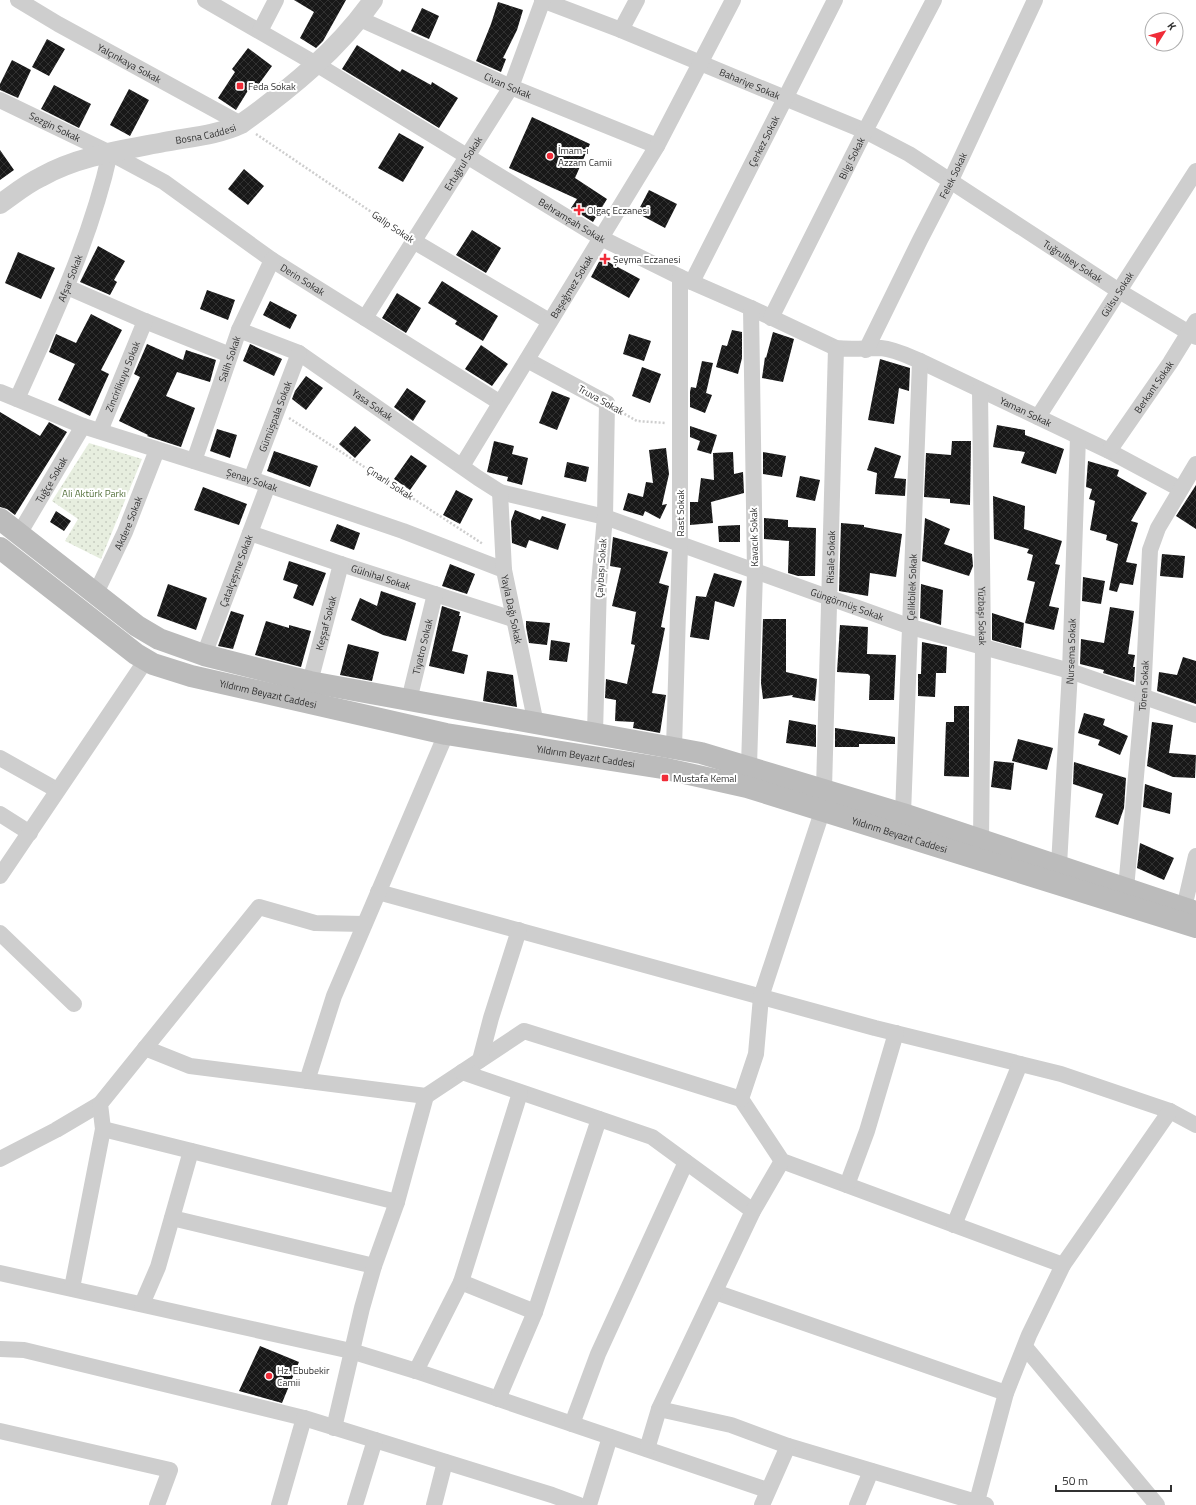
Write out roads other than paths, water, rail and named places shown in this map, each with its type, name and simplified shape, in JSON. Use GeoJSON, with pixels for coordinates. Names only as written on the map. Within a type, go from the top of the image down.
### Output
{"type":"FeatureCollection","features":[{"type":"Feature","properties":{"kind":"main road"},"geometry":{"type":"LineString","coordinates":[[0,520],[137,626],[159,639],[204,655],[310,682],[701,753],[749,766],[903,814],[1190,910]]}},
{"type":"Feature","properties":{"kind":"main road","name":"Yıldırım Beyazıt Caddesi"},"geometry":{"type":"LineString","coordinates":[[0,548],[146,660],[191,676],[446,734],[662,768],[747,787],[822,812],[1196,927]]}},
{"type":"Feature","properties":{"kind":"street","name":"Yalçınkaya Sokak"},"geometry":{"type":"LineString","coordinates":[[18,0],[58,24],[241,124]]}},
{"type":"Feature","properties":{"kind":"street"},"geometry":{"type":"LineString","coordinates":[[205,0],[316,64]]}},
{"type":"Feature","properties":{"kind":"street"},"geometry":{"type":"LineString","coordinates":[[260,31],[276,0]]}},
{"type":"Feature","properties":{"kind":"street","name":"Bosna Caddesi"},"geometry":{"type":"LineString","coordinates":[[0,204],[40,177],[67,165],[110,153],[208,134],[232,128],[241,124],[316,64],[360,19],[373,0]]}},
{"type":"Feature","properties":{"kind":"street","name":"Bahariye Sokak"},"geometry":{"type":"LineString","coordinates":[[542,0],[621,30],[865,131],[909,154],[952,180]]}},
{"type":"Feature","properties":{"kind":"street","name":"Ertuğrul Sokak"},"geometry":{"type":"LineString","coordinates":[[365,318],[415,242],[511,87],[542,0]]}},
{"type":"Feature","properties":{"kind":"street"},"geometry":{"type":"LineString","coordinates":[[621,30],[636,0]]}},
{"type":"Feature","properties":{"kind":"street","name":"Başeğmez Sokak"},"geometry":{"type":"LineString","coordinates":[[462,466],[499,402],[657,146],[702,63],[733,0]]}},
{"type":"Feature","properties":{"kind":"street","name":"Çerkez Sokak"},"geometry":{"type":"LineString","coordinates":[[686,280],[785,98],[835,0]]}},
{"type":"Feature","properties":{"kind":"street","name":"Bilgi Sokak"},"geometry":{"type":"LineString","coordinates":[[770,318],[865,131],[934,0]]}},
{"type":"Feature","properties":{"kind":"street","name":"Felek Sokak"},"geometry":{"type":"LineString","coordinates":[[866,350],[920,240],[952,180],[1035,0]]}},
{"type":"Feature","properties":{"kind":"street","name":"Civan Sokak"},"geometry":{"type":"LineString","coordinates":[[360,19],[511,87],[657,146]]}},
{"type":"Feature","properties":{"kind":"street","name":"Behramşah Sokak"},"geometry":{"type":"LineString","coordinates":[[316,64],[601,238],[686,280],[751,308],[836,348],[866,350]]}},
{"type":"Feature","properties":{"kind":"street","name":"Sezgin Sokak"},"geometry":{"type":"LineString","coordinates":[[0,100],[110,153]]}},
{"type":"Feature","properties":{"kind":"street","name":"Derin Sokak"},"geometry":{"type":"LineString","coordinates":[[110,153],[182,193],[272,260],[499,402]]}},
{"type":"Feature","properties":{"kind":"street","name":"Afşar Sokak"},"geometry":{"type":"LineString","coordinates":[[17,399],[67,287],[102,189],[110,153]]}},
{"type":"Feature","properties":{"kind":"street","name":"Gülsu Sokak"},"geometry":{"type":"LineString","coordinates":[[1038,417],[1196,171]]}},
{"type":"Feature","properties":{"kind":"street","name":"Tuğrulbey Sokak"},"geometry":{"type":"LineString","coordinates":[[952,180],[1119,291],[1194,330]]}},
{"type":"Feature","properties":{"kind":"street","name":"Galip Sokak"},"geometry":{"type":"LineString","coordinates":[[415,242],[549,321]]}},
{"type":"Feature","properties":{"kind":"street","name":"Salih Sokak"},"geometry":{"type":"LineString","coordinates":[[194,460],[239,330],[272,260]]}},
{"type":"Feature","properties":{"kind":"street","name":"Rast Sokak"},"geometry":{"type":"LineString","coordinates":[[674,748],[680,546],[680,425],[686,280]]}},
{"type":"Feature","properties":{"kind":"street"},"geometry":{"type":"LineString","coordinates":[[67,287],[145,321],[230,355]]}},
{"type":"Feature","properties":{"kind":"street","name":"Kavacık Sokak"},"geometry":{"type":"LineString","coordinates":[[749,766],[755,572],[751,308]]}},
{"type":"Feature","properties":{"kind":"street","name":"Zincirlikuyu Sokak"},"geometry":{"type":"LineString","coordinates":[[100,431],[145,321]]}},
{"type":"Feature","properties":{"kind":"street","name":"Yasa Sokak"},"geometry":{"type":"LineString","coordinates":[[239,330],[299,353],[500,492]]}},
{"type":"Feature","properties":{"kind":"street","name":"Berkant Sokak"},"geometry":{"type":"LineString","coordinates":[[1109,451],[1194,330]]}},
{"type":"Feature","properties":{"kind":"street","name":"Risale Sokak"},"geometry":{"type":"LineString","coordinates":[[824,789],[836,348]]}},
{"type":"Feature","properties":{"kind":"street","name":"Yaman Sokak"},"geometry":{"type":"LineString","coordinates":[[866,350],[880,348],[893,350],[920,361],[1109,451],[1180,489]]}},
{"type":"Feature","properties":{"kind":"street","name":"Gümüşpala Sokak"},"geometry":{"type":"LineString","coordinates":[[251,479],[299,353]]}},
{"type":"Feature","properties":{"kind":"street","name":"Truva Sokak"},"geometry":{"type":"LineString","coordinates":[[526,360],[607,403]]}},
{"type":"Feature","properties":{"kind":"street","name":"Çelikbilek Sokak"},"geometry":{"type":"LineString","coordinates":[[903,814],[920,361]]}},
{"type":"Feature","properties":{"kind":"street","name":"Yüzbaşı Sokak"},"geometry":{"type":"LineString","coordinates":[[980,390],[983,646],[981,841]]}},
{"type":"Feature","properties":{"kind":"street","name":"Şenay Sokak"},"geometry":{"type":"LineString","coordinates":[[0,392],[83,426],[157,450],[194,460],[402,531],[503,563]]}},
{"type":"Feature","properties":{"kind":"street","name":"Çaybaşı Sokak"},"geometry":{"type":"LineString","coordinates":[[595,733],[599,583],[605,517],[607,403]]}},
{"type":"Feature","properties":{"kind":"street","name":"Tuğçe Sokak"},"geometry":{"type":"LineString","coordinates":[[19,534],[83,426]]}},
{"type":"Feature","properties":{"kind":"street","name":"Nursema Sokak"},"geometry":{"type":"LineString","coordinates":[[1059,865],[1070,671],[1078,437]]}},
{"type":"Feature","properties":{"kind":"street","name":"Akdere Sokak"},"geometry":{"type":"LineString","coordinates":[[96,593],[126,532],[157,450]]}},
{"type":"Feature","properties":{"kind":"street","name":"Tören Sokak"},"geometry":{"type":"LineString","coordinates":[[1126,889],[1143,697],[1150,550],[1158,528],[1196,464]]}},
{"type":"Feature","properties":{"kind":"street","name":"Çatalçeşme Sokak"},"geometry":{"type":"LineString","coordinates":[[204,655],[268,486]]}},
{"type":"Feature","properties":{"kind":"street","name":"Güngörmüş Sokak"},"geometry":{"type":"LineString","coordinates":[[500,492],[605,517],[680,546],[911,627],[1070,671],[1196,715]]}},
{"type":"Feature","properties":{"kind":"street","name":"Yayla Dağı Sokak"},"geometry":{"type":"LineString","coordinates":[[500,492],[503,563],[513,619],[536,724]]}},
{"type":"Feature","properties":{"kind":"street","name":"Gülnihal Sokak"},"geometry":{"type":"LineString","coordinates":[[250,533],[513,619]]}},
{"type":"Feature","properties":{"kind":"street","name":"Keşşaf Sokak"},"geometry":{"type":"LineString","coordinates":[[310,682],[341,564]]}},
{"type":"Feature","properties":{"kind":"street","name":"Tiyatro Sokak"},"geometry":{"type":"LineString","coordinates":[[409,700],[435,594]]}},
{"type":"Feature","properties":{"kind":"street"},"geometry":{"type":"LineString","coordinates":[[0,876],[50,804],[56,790],[146,660]]}},
{"type":"Feature","properties":{"kind":"street"},"geometry":{"type":"LineString","coordinates":[[307,1081],[334,996],[446,734]]}},
{"type":"Feature","properties":{"kind":"street"},"geometry":{"type":"LineString","coordinates":[[0,758],[56,790]]}},
{"type":"Feature","properties":{"kind":"street"},"geometry":{"type":"LineString","coordinates":[[741,1099],[756,1054],[761,997],[822,812]]}},
{"type":"Feature","properties":{"kind":"street"},"geometry":{"type":"LineString","coordinates":[[0,814],[30,833]]}},
{"type":"Feature","properties":{"kind":"street"},"geometry":{"type":"LineString","coordinates":[[1190,910],[1196,856]]}},
{"type":"Feature","properties":{"kind":"street"},"geometry":{"type":"LineString","coordinates":[[378,892],[896,1033],[1061,1074],[1170,1111],[1196,1125]]}},
{"type":"Feature","properties":{"kind":"street"},"geometry":{"type":"LineString","coordinates":[[0,1159],[56,1130],[100,1104],[259,907],[315,923],[364,924]]}},
{"type":"Feature","properties":{"kind":"street"},"geometry":{"type":"LineString","coordinates":[[480,1060],[491,1018],[519,930]]}},
{"type":"Feature","properties":{"kind":"street"},"geometry":{"type":"LineString","coordinates":[[0,933],[74,1004]]}},
{"type":"Feature","properties":{"kind":"street"},"geometry":{"type":"LineString","coordinates":[[145,1048],[190,1066],[426,1096],[524,1031],[741,1099],[782,1161],[1063,1265]]}},
{"type":"Feature","properties":{"kind":"street"},"geometry":{"type":"LineString","coordinates":[[847,1185],[867,1131],[896,1033]]}},
{"type":"Feature","properties":{"kind":"street"},"geometry":{"type":"LineString","coordinates":[[954,1225],[1020,1064]]}},
{"type":"Feature","properties":{"kind":"street"},"geometry":{"type":"LineString","coordinates":[[462,1072],[652,1137],[753,1211]]}},
{"type":"Feature","properties":{"kind":"street"},"geometry":{"type":"LineString","coordinates":[[416,1371],[461,1282],[520,1092]]}},
{"type":"Feature","properties":{"kind":"street"},"geometry":{"type":"LineString","coordinates":[[334,1428],[351,1351],[374,1266],[397,1202],[426,1096]]}},
{"type":"Feature","properties":{"kind":"street"},"geometry":{"type":"LineString","coordinates":[[72,1288],[103,1129],[100,1104]]}},
{"type":"Feature","properties":{"kind":"street"},"geometry":{"type":"LineString","coordinates":[[659,1409],[732,1425],[788,1446],[980,1504],[1006,1393],[1025,1347],[1063,1265],[1170,1111]]}},
{"type":"Feature","properties":{"kind":"street"},"geometry":{"type":"LineString","coordinates":[[498,1399],[535,1312],[599,1119]]}},
{"type":"Feature","properties":{"kind":"street"},"geometry":{"type":"LineString","coordinates":[[103,1129],[397,1202]]}},
{"type":"Feature","properties":{"kind":"street"},"geometry":{"type":"LineString","coordinates":[[142,1304],[158,1267],[191,1151]]}},
{"type":"Feature","properties":{"kind":"street"},"geometry":{"type":"LineString","coordinates":[[647,1449],[659,1409],[753,1211],[782,1161]]}},
{"type":"Feature","properties":{"kind":"street"},"geometry":{"type":"LineString","coordinates":[[572,1424],[601,1347],[686,1162]]}},
{"type":"Feature","properties":{"kind":"street"},"geometry":{"type":"LineString","coordinates":[[172,1218],[374,1266]]}},
{"type":"Feature","properties":{"kind":"street"},"geometry":{"type":"LineString","coordinates":[[0,1274],[72,1288],[351,1351],[416,1371],[647,1449],[765,1498],[788,1446]]}},
{"type":"Feature","properties":{"kind":"street"},"geometry":{"type":"LineString","coordinates":[[461,1282],[535,1312]]}},
{"type":"Feature","properties":{"kind":"street"},"geometry":{"type":"LineString","coordinates":[[714,1292],[1006,1393]]}},
{"type":"Feature","properties":{"kind":"street"},"geometry":{"type":"LineString","coordinates":[[1025,1347],[1157,1505]]}},
{"type":"Feature","properties":{"kind":"street"},"geometry":{"type":"LineString","coordinates":[[0,1349],[24,1350],[304,1418],[579,1505]]}},
{"type":"Feature","properties":{"kind":"street"},"geometry":{"type":"LineString","coordinates":[[279,1505],[304,1418]]}},
{"type":"Feature","properties":{"kind":"street"},"geometry":{"type":"LineString","coordinates":[[0,1431],[170,1470],[157,1505]]}},
{"type":"Feature","properties":{"kind":"street"},"geometry":{"type":"LineString","coordinates":[[589,1505],[610,1437]]}},
{"type":"Feature","properties":{"kind":"street"},"geometry":{"type":"LineString","coordinates":[[355,1505],[375,1440]]}},
{"type":"Feature","properties":{"kind":"street"},"geometry":{"type":"LineString","coordinates":[[434,1505],[445,1462]]}},
{"type":"Feature","properties":{"kind":"street"},"geometry":{"type":"LineString","coordinates":[[857,1505],[872,1471]]}},
{"type":"Feature","properties":{"kind":"place","name":"Feda Sokak"},"geometry":{"type":"Point","coordinates":[240,86]}},
{"type":"Feature","properties":{"kind":"place","name":"İmam-ı Azzam Camii"},"geometry":{"type":"Point","coordinates":[550,156]}},
{"type":"Feature","properties":{"kind":"place","name":"Olgaç Eczanesi"},"geometry":{"type":"Point","coordinates":[579,210]}},
{"type":"Feature","properties":{"kind":"place","name":"Şeyma Eczanesi"},"geometry":{"type":"Point","coordinates":[605,259]}},
{"type":"Feature","properties":{"kind":"place","name":"Mustafa Kemal"},"geometry":{"type":"Point","coordinates":[665,778]}},
{"type":"Feature","properties":{"kind":"place","name":"Hz. Ebubekir Camii"},"geometry":{"type":"Point","coordinates":[269,1376]}},
{"type":"Feature","properties":{"kind":"park label","name":"Ali Aktürk Parkı"},"geometry":{"type":"Point","coordinates":[94,493]}}]}
